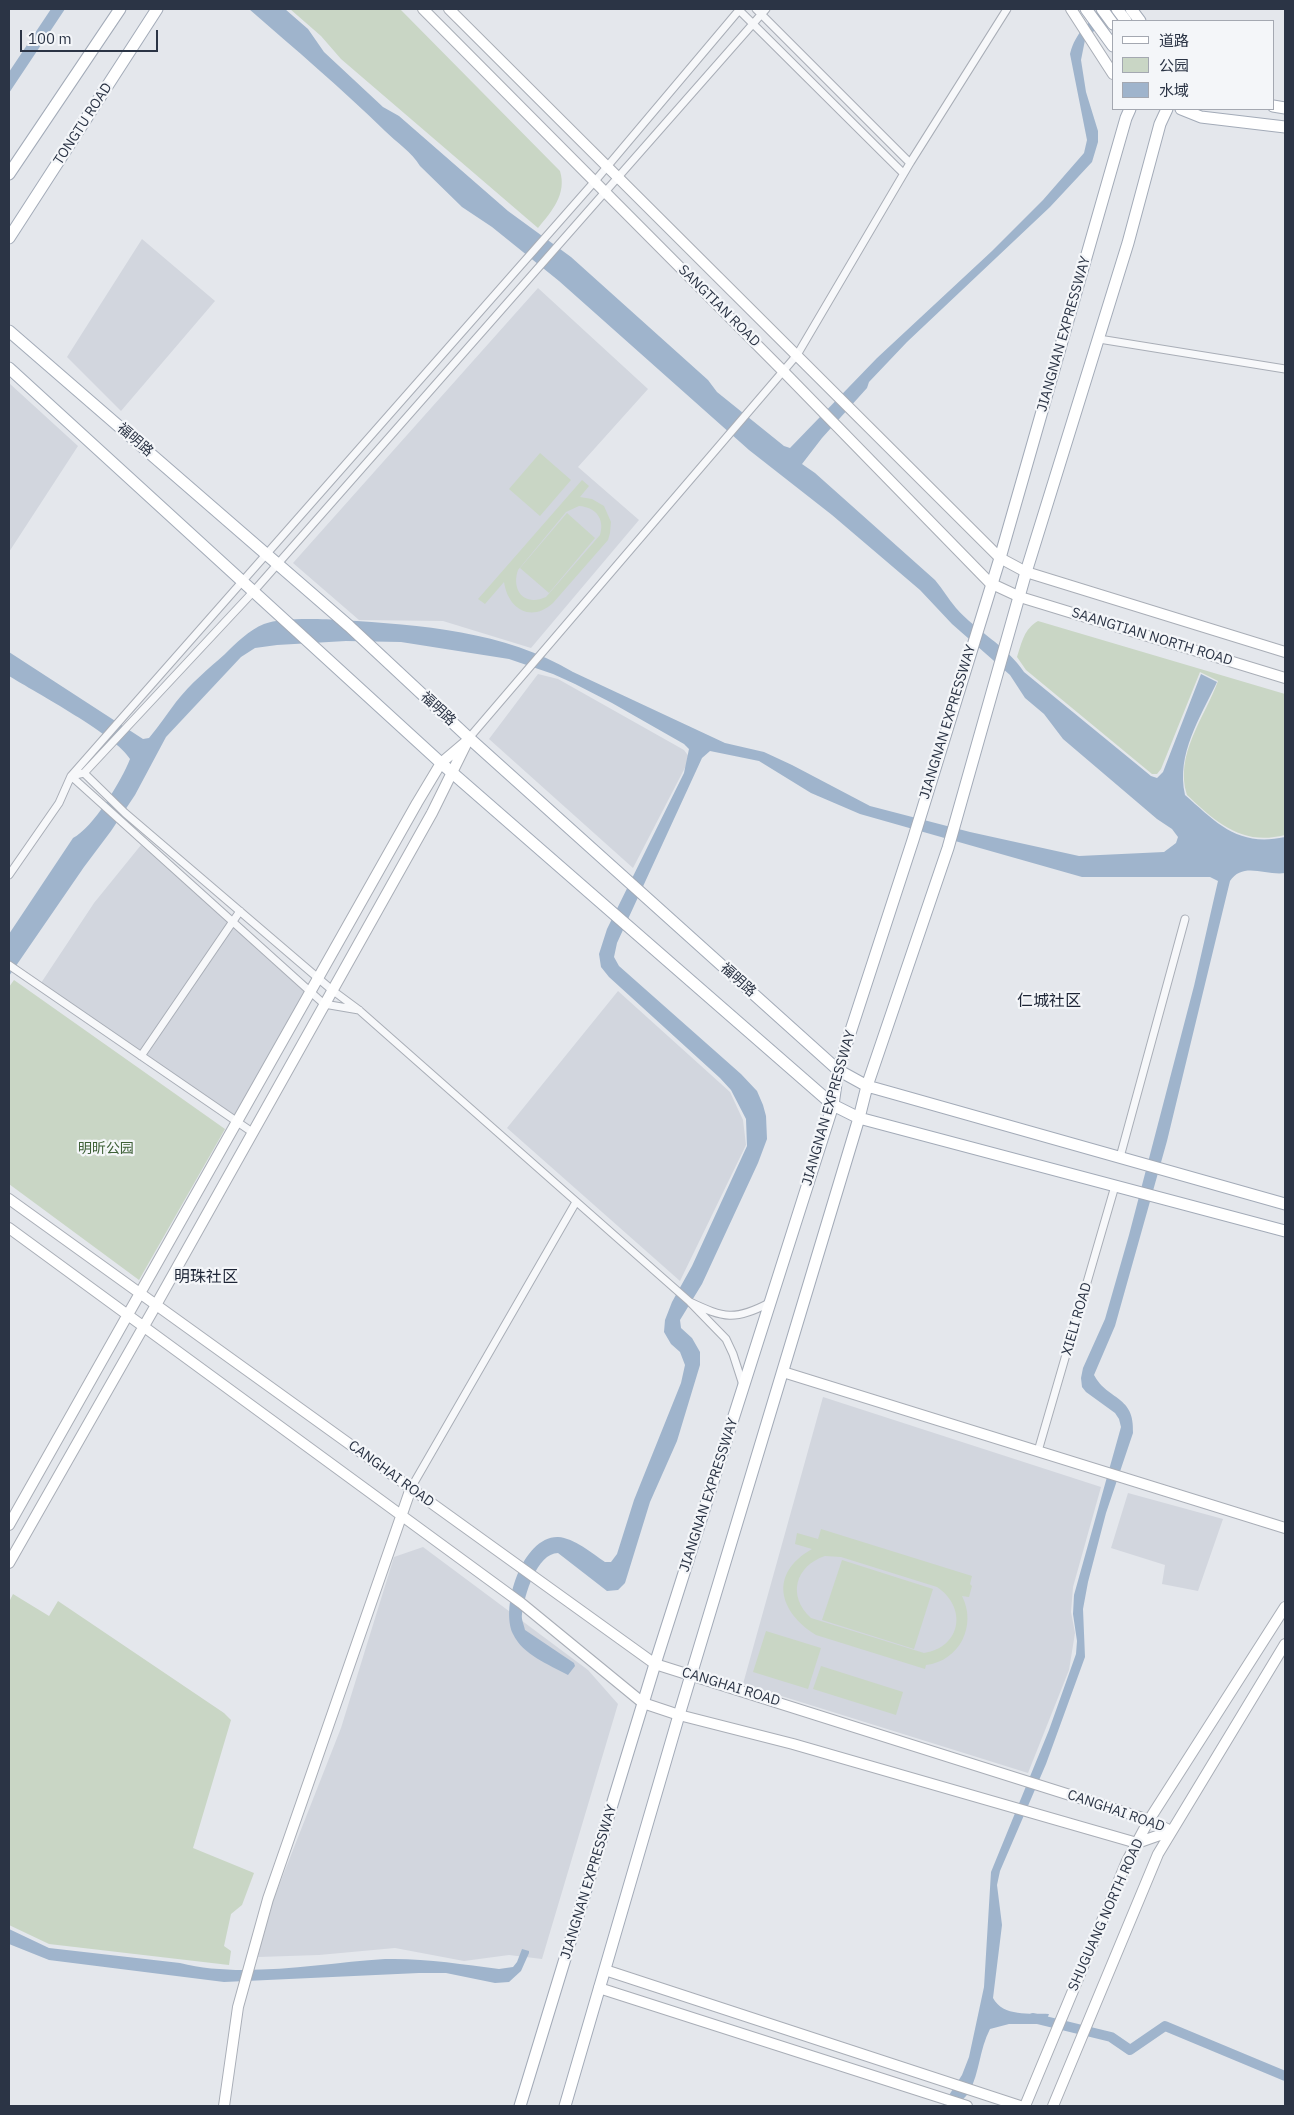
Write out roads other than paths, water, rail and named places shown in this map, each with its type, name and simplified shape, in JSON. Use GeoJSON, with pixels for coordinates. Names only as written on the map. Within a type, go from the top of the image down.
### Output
{"type":"FeatureCollection","features":[{"type":"Feature","properties":{"kind":"main road"},"geometry":{"type":"LineString","coordinates":[[9,174],[120,9]]}},
{"type":"Feature","properties":{"kind":"main road","name":"TONGTU ROAD"},"geometry":{"type":"LineString","coordinates":[[9,238],[157,9]]}},
{"type":"Feature","properties":{"kind":"main road","name":"SANGTIAN ROAD"},"geometry":{"type":"LineString","coordinates":[[423,9],[815,403],[990,583],[1020,597]]}},
{"type":"Feature","properties":{"kind":"main road","name":"SANGTIAN ROAD"},"geometry":{"type":"LineString","coordinates":[[449,9],[1000,558],[1026,572]]}},
{"type":"Feature","properties":{"kind":"main road"},"geometry":{"type":"LineString","coordinates":[[1071,9],[1112,73]]}},
{"type":"Feature","properties":{"kind":"main road"},"geometry":{"type":"LineString","coordinates":[[1102,9],[1112,23]]}},
{"type":"Feature","properties":{"kind":"main road"},"geometry":{"type":"LineString","coordinates":[[1088,12],[1112,45]]}},
{"type":"Feature","properties":{"kind":"main road"},"geometry":{"type":"LineString","coordinates":[[1124,13],[1138,20]]}},
{"type":"Feature","properties":{"kind":"main road"},"geometry":{"type":"LineString","coordinates":[[565,2106],[691,1674],[783,1372],[867,1086],[948,848],[1026,572],[1128,243],[1160,124],[1167,110]]}},
{"type":"Feature","properties":{"kind":"main road"},"geometry":{"type":"LineString","coordinates":[[1184,110],[1201,116],[1285,126]]}},
{"type":"Feature","properties":{"kind":"main road","name":"JIANGNAN EXPRESSWAY"},"geometry":{"type":"LineString","coordinates":[[520,2106],[655,1664],[832,1105],[838,1070],[913,840],[921,808],[990,583],[1000,558],[1127,112]]}},
{"type":"Feature","properties":{"kind":"main road","name":"福明路"},"geometry":{"type":"LineString","coordinates":[[9,331],[267,554],[838,1070],[867,1086],[1285,1204]]}},
{"type":"Feature","properties":{"kind":"main road"},"geometry":{"type":"LineString","coordinates":[[9,368],[453,773],[832,1105],[859,1118],[1285,1231]]}},
{"type":"Feature","properties":{"kind":"main road","name":"SAANGTIAN NORTH ROAD"},"geometry":{"type":"LineString","coordinates":[[1026,572],[1285,652]]}},
{"type":"Feature","properties":{"kind":"main road","name":"SAANGTIAN NORTH ROAD"},"geometry":{"type":"LineString","coordinates":[[1020,597],[1285,678]]}},
{"type":"Feature","properties":{"kind":"main road"},"geometry":{"type":"LineString","coordinates":[[9,1526],[127,1314],[441,762],[469,738]]}},
{"type":"Feature","properties":{"kind":"main road"},"geometry":{"type":"LineString","coordinates":[[9,1563],[144,1327],[453,773],[469,738]]}},
{"type":"Feature","properties":{"kind":"main road","name":"CANGHAI ROAD"},"geometry":{"type":"LineString","coordinates":[[9,1198],[655,1664],[1149,1820],[1171,1831]]}},
{"type":"Feature","properties":{"kind":"main road","name":"CANGHAI ROAD"},"geometry":{"type":"LineString","coordinates":[[9,1228],[521,1603],[643,1703],[679,1715],[793,1744],[1137,1843],[1171,1831]]}},
{"type":"Feature","properties":{"kind":"main road"},"geometry":{"type":"LineString","coordinates":[[783,1372],[1285,1528]]}},
{"type":"Feature","properties":{"kind":"main road"},"geometry":{"type":"LineString","coordinates":[[224,2106],[238,2007],[268,1899],[411,1488]]}},
{"type":"Feature","properties":{"kind":"main road","name":"SHUGUANG NORTH ROAD"},"geometry":{"type":"LineString","coordinates":[[1025,2106],[1126,1861],[1149,1820],[1285,1607]]}},
{"type":"Feature","properties":{"kind":"main road","name":"SHUGUANG NORTH ROAD"},"geometry":{"type":"LineString","coordinates":[[1054,2106],[1158,1854],[1285,1644]]}},
{"type":"Feature","properties":{"kind":"main road"},"geometry":{"type":"LineString","coordinates":[[605,1970],[1020,2106]]}},
{"type":"Feature","properties":{"kind":"main road"},"geometry":{"type":"LineString","coordinates":[[600,1988],[967,2106]]}},
{"type":"Feature","properties":{"kind":"street"},"geometry":{"type":"LineString","coordinates":[[71,776],[84,773],[129,711],[595,181],[739,9],[903,173]]}},
{"type":"Feature","properties":{"kind":"street"},"geometry":{"type":"LineString","coordinates":[[469,738],[726,441],[797,355],[903,173],[1008,9]]}},
{"type":"Feature","properties":{"kind":"street"},"geometry":{"type":"LineString","coordinates":[[9,875],[59,803],[71,776],[136,716],[253,592],[753,24],[761,10],[910,163]]}},
{"type":"Feature","properties":{"kind":"street"},"geometry":{"type":"LineString","coordinates":[[1099,339],[1285,369]]}},
{"type":"Feature","properties":{"kind":"street"},"geometry":{"type":"LineString","coordinates":[[84,773],[125,813],[332,990],[359,1010],[690,1301],[726,1339],[734,1354],[744,1386]]}},
{"type":"Feature","properties":{"kind":"street"},"geometry":{"type":"LineString","coordinates":[[71,776],[324,1004],[359,1010]]}},
{"type":"Feature","properties":{"kind":"street"},"geometry":{"type":"LineString","coordinates":[[141,1056],[240,911]]}},
{"type":"Feature","properties":{"kind":"street"},"geometry":{"type":"LineString","coordinates":[[1120,1157],[1185,919]]}},
{"type":"Feature","properties":{"kind":"street"},"geometry":{"type":"LineString","coordinates":[[9,965],[252,1132]]}},
{"type":"Feature","properties":{"kind":"street","name":"XIELI ROAD"},"geometry":{"type":"LineString","coordinates":[[1038,1451],[1115,1186]]}},
{"type":"Feature","properties":{"kind":"street"},"geometry":{"type":"LineString","coordinates":[[411,1488],[576,1202]]}},
{"type":"Feature","properties":{"kind":"street"},"geometry":{"type":"LineString","coordinates":[[690,1301],[714,1312],[739,1316],[770,1303]]}},
{"type":"Feature","properties":{"kind":"water"},"geometry":{"type":"Polygon","coordinates":[[[51,9],[65,9],[9,93],[9,72],[51,9]]]}},
{"type":"Feature","properties":{"kind":"water"},"geometry":{"type":"Polygon","coordinates":[[[249,9],[285,9],[308,29],[324,52],[383,107],[399,116],[508,211],[571,257],[708,380],[717,392],[784,446],[790,448],[877,358],[992,251],[1043,200],[1084,153],[1087,140],[1070,54],[1079,34],[1088,24],[1104,9],[1116,9],[1085,40],[1081,60],[1086,92],[1098,131],[1098,142],[1092,162],[1050,207],[907,342],[869,382],[867,388],[822,438],[802,464],[815,473],[935,580],[953,605],[1009,654],[1024,672],[1151,776],[1157,778],[1163,772],[1201,674],[1217,682],[1197,723],[1187,751],[1183,780],[1185,795],[1219,824],[1241,836],[1254,839],[1285,837],[1285,873],[1248,870],[1235,875],[1230,881],[1167,1141],[1115,1326],[1094,1375],[1106,1390],[1120,1400],[1130,1412],[1133,1433],[1106,1513],[1088,1582],[1083,1609],[1085,1657],[1046,1764],[1000,1871],[997,1885],[1002,1925],[993,1998],[997,2004],[1010,2011],[1026,2014],[1049,2014],[1045,2024],[1009,2024],[990,2029],[973,2084],[968,2094],[956,2106],[942,2106],[962,2075],[969,2057],[984,1987],[991,1872],[1049,1730],[1076,1654],[1077,1641],[1073,1614],[1074,1595],[1121,1427],[1115,1413],[1082,1387],[1083,1368],[1105,1319],[1129,1235],[1194,986],[1218,881],[1210,877],[1082,877],[860,814],[811,793],[759,761],[710,751],[702,758],[617,943],[614,957],[619,966],[741,1074],[757,1091],[766,1116],[767,1139],[758,1163],[702,1284],[680,1320],[681,1328],[692,1338],[700,1352],[700,1365],[677,1441],[650,1502],[625,1583],[618,1590],[607,1591],[558,1553],[551,1555],[544,1560],[533,1577],[526,1597],[522,1620],[525,1630],[574,1663],[575,1666],[568,1675],[523,1648],[513,1634],[510,1622],[510,1607],[512,1591],[518,1575],[525,1560],[534,1548],[545,1540],[558,1537],[576,1543],[605,1562],[611,1562],[617,1554],[634,1500],[681,1383],[685,1365],[680,1352],[671,1344],[664,1332],[665,1320],[747,1146],[746,1119],[731,1090],[609,977],[601,967],[599,954],[607,929],[684,773],[689,749],[684,744],[575,684],[553,674],[509,659],[401,642],[346,641],[255,648],[241,657],[166,737],[135,795],[9,976],[9,934],[73,838],[81,833],[106,803],[121,779],[130,759],[122,749],[93,727],[9,676],[9,652],[143,739],[149,738],[181,695],[199,677],[243,637],[264,624],[291,619],[313,619],[401,624],[461,632],[519,647],[547,658],[725,743],[764,752],[870,806],[970,832],[1079,856],[1164,852],[1176,843],[1178,837],[1172,829],[1157,819],[1063,739],[1044,714],[1025,698],[1010,675],[952,624],[920,590],[832,515],[749,450],[559,281],[492,227],[462,207],[408,152],[335,84],[249,9]]]}},
{"type":"Feature","properties":{"kind":"water"},"geometry":{"type":"Polygon","coordinates":[[[9,1929],[49,1948],[229,1970],[282,1969],[385,1959],[414,1959],[499,1969],[513,1967],[522,1949],[529,1951],[529,1953],[521,1971],[509,1982],[495,1983],[446,1973],[419,1973],[224,1982],[49,1960],[9,1944],[9,1929]]]}},
{"type":"Feature","properties":{"kind":"waterway"},"geometry":{"type":"LineString","coordinates":[[1033,2018],[1111,2037],[1130,2050],[1165,2026],[1285,2076]]}},
{"type":"Feature","properties":{"kind":"district","name":"仁城社区"},"geometry":{"type":"Point","coordinates":[1049,1001]}},
{"type":"Feature","properties":{"kind":"district","name":"明珠社区"},"geometry":{"type":"Point","coordinates":[206,1277]}},
{"type":"Feature","properties":{"kind":"park label","name":"明昕公园"},"geometry":{"type":"Point","coordinates":[106,1149]}}]}
